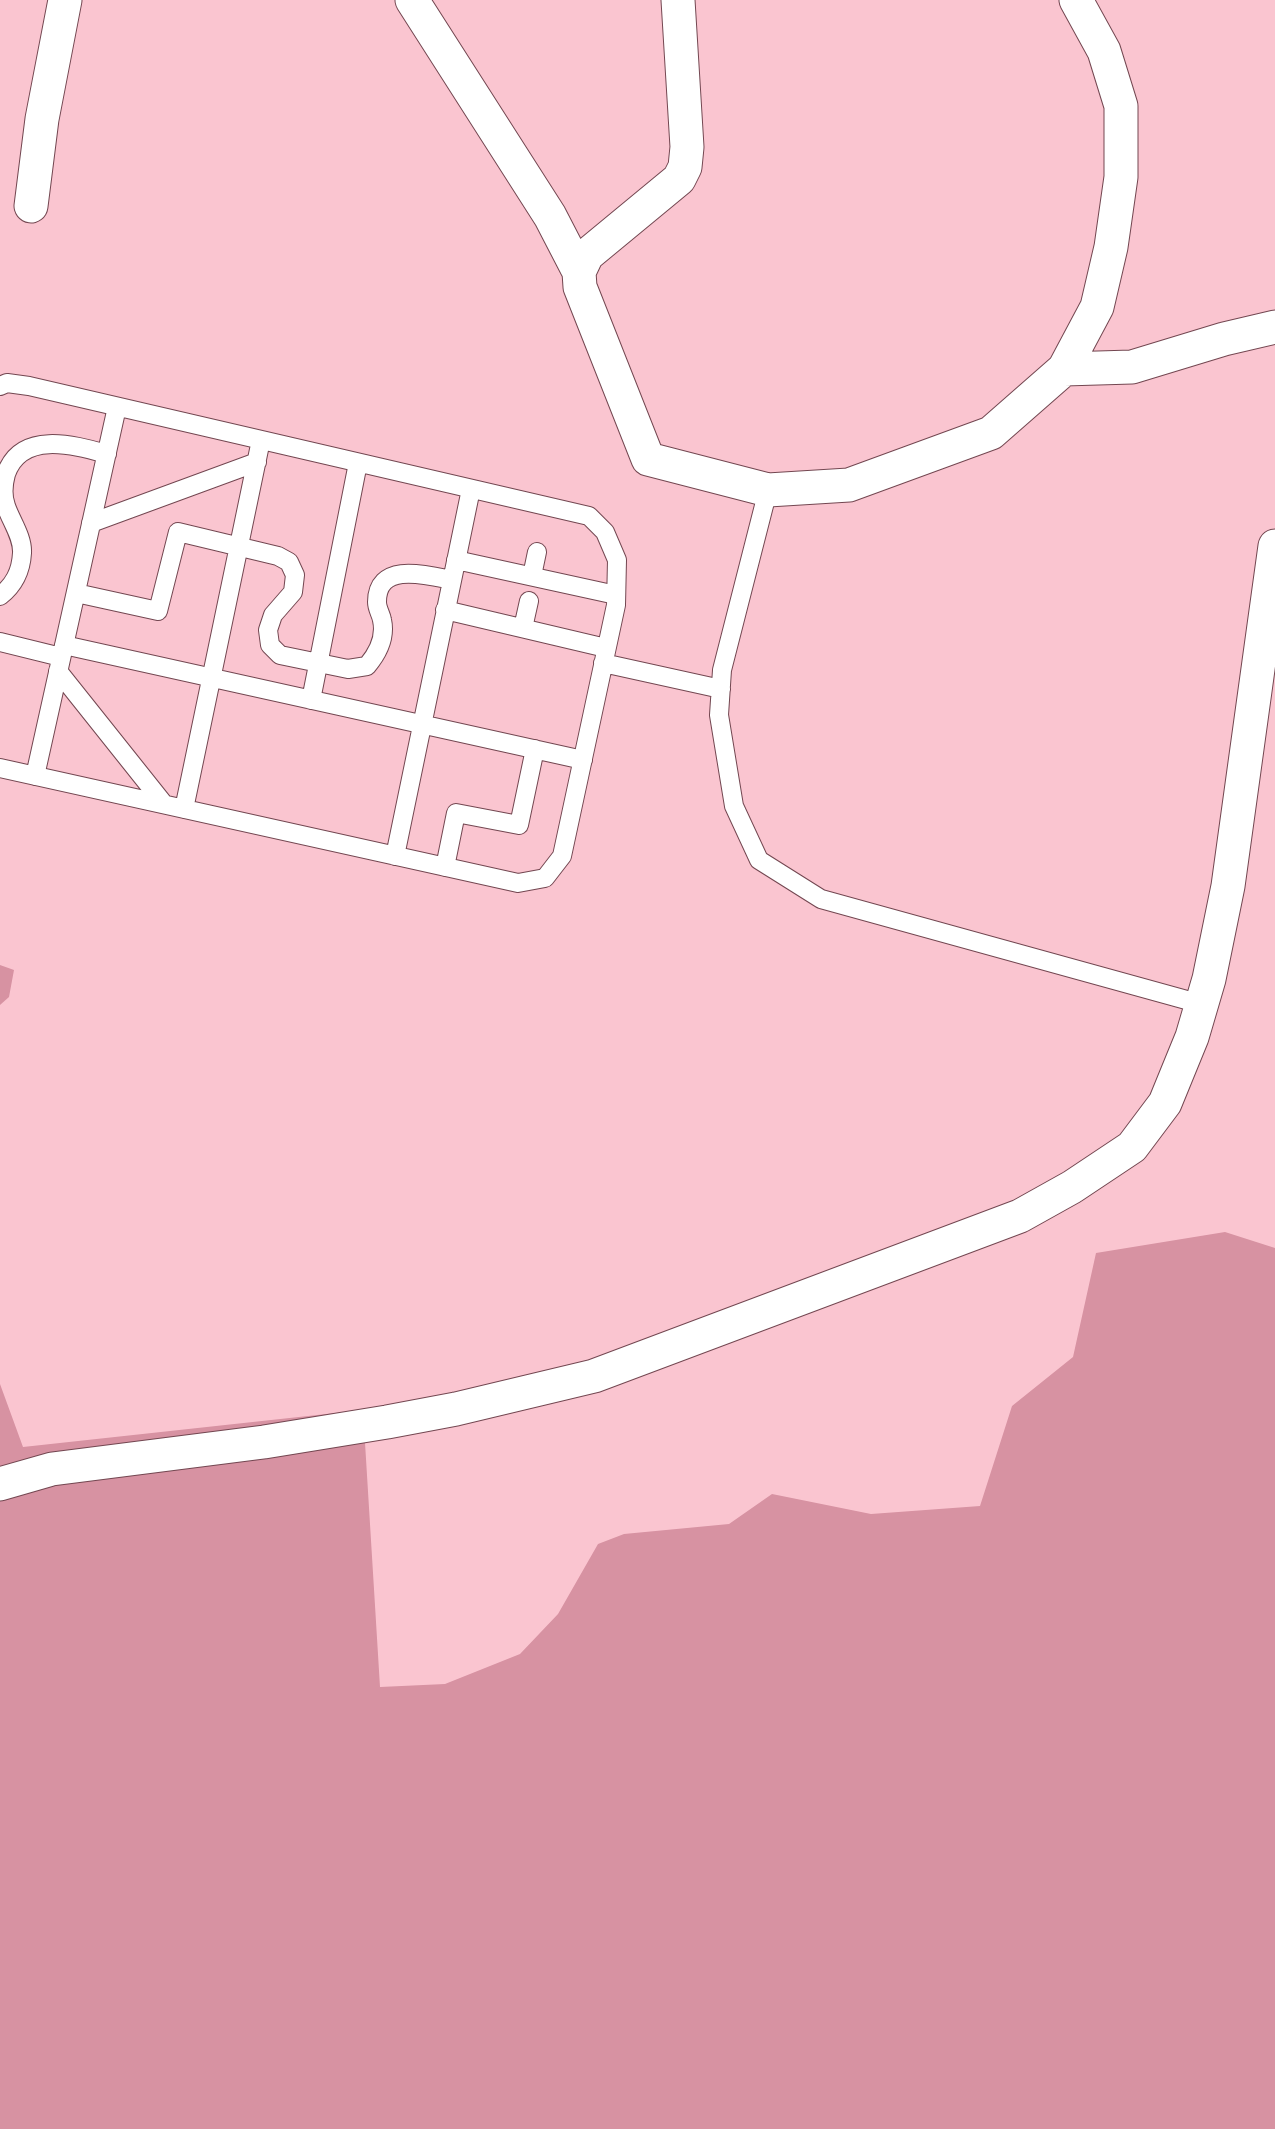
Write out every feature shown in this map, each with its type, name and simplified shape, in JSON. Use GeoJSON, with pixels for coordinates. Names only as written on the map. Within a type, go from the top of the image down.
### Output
{"type":"FeatureCollection","features":[{"type":"Feature","properties":{"kind":"street"},"geometry":{"type":"LineString","coordinates":[[31,206],[42,119],[65,0]]}},
{"type":"Feature","properties":{"kind":"street"},"geometry":{"type":"LineString","coordinates":[[412,0],[550,216],[579,272],[580,287],[648,459],[768,490],[849,485],[991,433],[1065,369],[1097,307],[1112,247],[1121,177],[1121,106],[1104,51],[1076,0]]}},
{"type":"Feature","properties":{"kind":"street"},"geometry":{"type":"LineString","coordinates":[[579,272],[587,255],[679,179],[685,167],[687,147],[678,0]]}},
{"type":"Feature","properties":{"kind":"street"},"geometry":{"type":"LineString","coordinates":[[1065,369],[1132,367],[1224,339],[1275,327]]}},
{"type":"Feature","properties":{"kind":"street"},"geometry":{"type":"LineString","coordinates":[[0,1484],[52,1469],[264,1442],[387,1422],[456,1409],[594,1376],[1020,1216],[1132,1147],[1165,1103],[1192,1036],[1209,979],[1228,886],[1275,546]]}},
{"type":"Feature","properties":{"kind":"lane"},"geometry":{"type":"LineString","coordinates":[[0,386],[7,383],[29,386],[589,516],[605,532],[617,560],[616,605],[562,856],[545,878],[518,883],[0,768]]}},
{"type":"Feature","properties":{"kind":"lane"},"geometry":{"type":"LineString","coordinates":[[35,776],[117,407]]}},
{"type":"Feature","properties":{"kind":"lane"},"geometry":{"type":"LineString","coordinates":[[184,809],[261,440]]}},
{"type":"Feature","properties":{"kind":"lane"},"geometry":{"type":"LineString","coordinates":[[0,596],[13,586],[19,570],[22,551],[18,533],[5,504],[3,486],[8,469],[18,456],[33,447],[50,444],[70,444],[107,454]]}},
{"type":"Feature","properties":{"kind":"lane"},"geometry":{"type":"LineString","coordinates":[[91,523],[256,462]]}},
{"type":"Feature","properties":{"kind":"lane"},"geometry":{"type":"LineString","coordinates":[[311,700],[358,463]]}},
{"type":"Feature","properties":{"kind":"lane"},"geometry":{"type":"LineString","coordinates":[[395,856],[471,489]]}},
{"type":"Feature","properties":{"kind":"lane"},"geometry":{"type":"LineString","coordinates":[[768,490],[722,670],[719,715],[734,806],[759,860],[821,899],[1201,1004]]}},
{"type":"Feature","properties":{"kind":"lane"},"geometry":{"type":"LineString","coordinates":[[76,593],[158,611],[178,532],[278,556],[289,562],[296,575],[293,592],[273,615],[268,630],[270,645],[280,655],[348,669],[367,666],[377,654],[382,639],[383,622],[377,605],[378,591],[386,580],[400,574],[417,573],[452,580]]}},
{"type":"Feature","properties":{"kind":"lane"},"geometry":{"type":"LineString","coordinates":[[532,576],[537,552]]}},
{"type":"Feature","properties":{"kind":"lane"},"geometry":{"type":"LineString","coordinates":[[456,560],[616,595]]}},
{"type":"Feature","properties":{"kind":"lane"},"geometry":{"type":"LineString","coordinates":[[523,628],[529,601]]}},
{"type":"Feature","properties":{"kind":"lane"},"geometry":{"type":"LineString","coordinates":[[446,610],[523,628],[605,656],[721,690]]}},
{"type":"Feature","properties":{"kind":"lane"},"geometry":{"type":"LineString","coordinates":[[0,642],[61,658],[212,678],[583,760]]}},
{"type":"Feature","properties":{"kind":"lane"},"geometry":{"type":"LineString","coordinates":[[61,658],[164,804]]}},
{"type":"Feature","properties":{"kind":"lane"},"geometry":{"type":"LineString","coordinates":[[446,867],[456,813],[519,825],[535,749]]}},
{"type":"Feature","properties":{"kind":"shaded area"},"geometry":{"type":"Polygon","coordinates":[[[0,965],[14,970],[9,997],[0,1005],[0,965]]]}},
{"type":"Feature","properties":{"kind":"shaded area"},"geometry":{"type":"Polygon","coordinates":[[[1225,1232],[1275,1248],[1275,2129],[0,2129],[0,1384],[23,1447],[363,1410],[380,1687],[445,1684],[520,1654],[558,1614],[598,1544],[624,1534],[729,1524],[772,1494],[871,1514],[980,1506],[1012,1406],[1073,1357],[1096,1253],[1225,1232]]]}}]}
